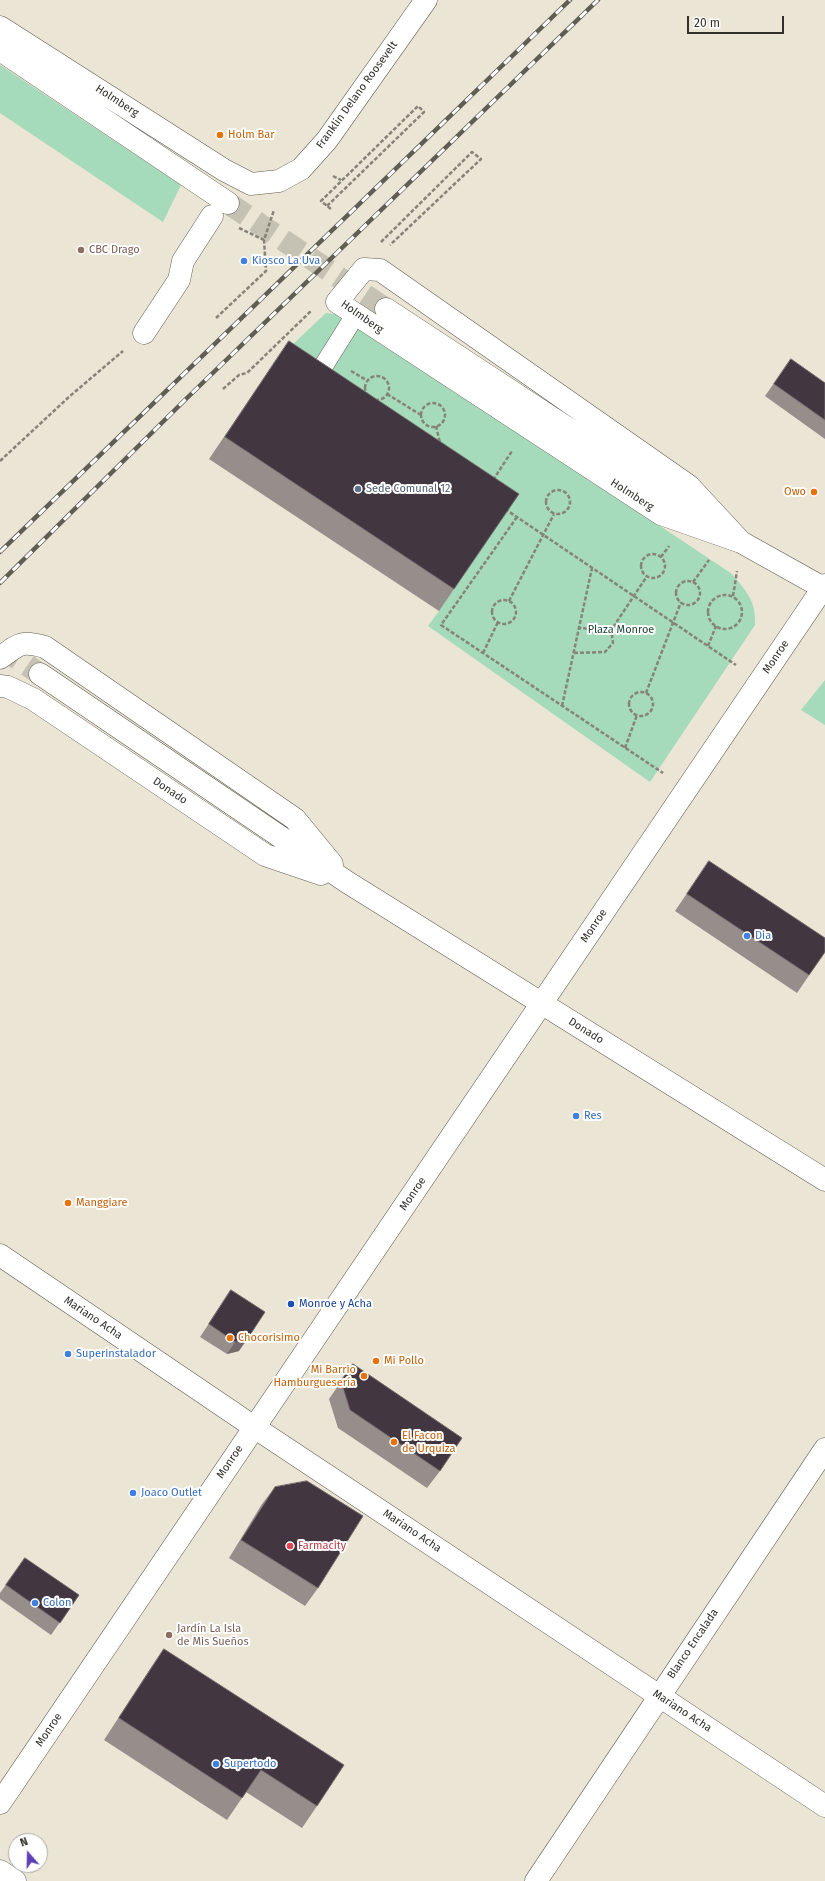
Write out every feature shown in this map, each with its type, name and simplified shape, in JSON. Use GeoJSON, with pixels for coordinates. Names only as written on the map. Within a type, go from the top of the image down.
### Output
{"type":"FeatureCollection","features":[{"type":"Feature","properties":{"kind":"street","name":"Franklin Delano Roosevelt"},"geometry":{"type":"LineString","coordinates":[[280,181],[301,169],[327,140],[426,0]]}},
{"type":"Feature","properties":{"kind":"street","name":"Holmberg"},"geometry":{"type":"LineString","coordinates":[[0,27],[224,170],[251,184],[280,181]]}},
{"type":"Feature","properties":{"kind":"street","name":"Holmberg"},"geometry":{"type":"LineString","coordinates":[[0,50],[220,209],[183,261],[179,280],[144,333]]}},
{"type":"Feature","properties":{"kind":"street","name":"Holmberg"},"geometry":{"type":"LineString","coordinates":[[364,269],[380,270],[689,486],[741,542],[661,514],[337,302],[364,269]]}},
{"type":"Feature","properties":{"kind":"street","name":"Holmberg"},"geometry":{"type":"LineString","coordinates":[[386,309],[741,542],[824,587]]}},
{"type":"Feature","properties":{"kind":"street","name":"Monroe"},"geometry":{"type":"LineString","coordinates":[[0,1803],[824,587]]}},
{"type":"Feature","properties":{"kind":"street","name":"Donado"},"geometry":{"type":"LineString","coordinates":[[0,658],[17,645],[28,642],[44,647],[295,819],[347,882]]}},
{"type":"Feature","properties":{"kind":"street","name":"Donado"},"geometry":{"type":"LineString","coordinates":[[40,674],[347,882],[825,1180]]}},
{"type":"Feature","properties":{"kind":"street","name":"Donado"},"geometry":{"type":"LineString","coordinates":[[0,686],[8,687],[33,699],[265,855],[347,882]]}},
{"type":"Feature","properties":{"kind":"street","name":"Mariano Acha"},"geometry":{"type":"LineString","coordinates":[[0,1255],[254,1427],[825,1806]]}},
{"type":"Feature","properties":{"kind":"street","name":"Blanco Encalada"},"geometry":{"type":"LineString","coordinates":[[536,1881],[825,1449]]}},
{"type":"Feature","properties":{"kind":"street"},"geometry":{"type":"LineString","coordinates":[[0,1871],[15,1881]]}},
{"type":"Feature","properties":{"kind":"lane"},"geometry":{"type":"LineString","coordinates":[[314,381],[356,314]]}},
{"type":"Feature","properties":{"kind":"path"},"geometry":{"type":"LineString","coordinates":[[327,206],[424,112],[418,106],[321,201],[327,206],[331,209]]}},
{"type":"Feature","properties":{"kind":"path"},"geometry":{"type":"LineString","coordinates":[[380,243],[472,152],[481,159],[385,250]]}},
{"type":"Feature","properties":{"kind":"path"},"geometry":{"type":"LineString","coordinates":[[216,318],[266,271],[264,240]]}},
{"type":"Feature","properties":{"kind":"path"},"geometry":{"type":"LineString","coordinates":[[223,388],[239,375],[247,373],[314,307],[337,302]]}},
{"type":"Feature","properties":{"kind":"path"},"geometry":{"type":"LineString","coordinates":[[0,461],[70,396],[144,333]]}},
{"type":"Feature","properties":{"kind":"path"},"geometry":{"type":"LineString","coordinates":[[345,367],[368,381]]}},
{"type":"Feature","properties":{"kind":"path"},"geometry":{"type":"LineString","coordinates":[[374,377],[386,380],[389,387],[387,394],[385,398],[377,400],[370,398],[366,388],[368,381],[374,377]]}},
{"type":"Feature","properties":{"kind":"path"},"geometry":{"type":"LineString","coordinates":[[387,394],[421,415],[426,424],[436,426]]}},
{"type":"Feature","properties":{"kind":"path"},"geometry":{"type":"LineString","coordinates":[[421,415],[423,408],[429,403],[441,406],[444,417],[436,426]]}},
{"type":"Feature","properties":{"kind":"path"},"geometry":{"type":"LineString","coordinates":[[436,426],[440,448]]}},
{"type":"Feature","properties":{"kind":"path"},"geometry":{"type":"LineString","coordinates":[[492,482],[512,451]]}},
{"type":"Feature","properties":{"kind":"path"},"geometry":{"type":"LineString","coordinates":[[554,491],[562,492],[568,497],[569,505],[564,512],[554,514],[548,510],[546,499],[554,491]]}},
{"type":"Feature","properties":{"kind":"path"},"geometry":{"type":"LineString","coordinates":[[500,506],[760,681]]}},
{"type":"Feature","properties":{"kind":"path"},"geometry":{"type":"LineString","coordinates":[[509,602],[554,514]]}},
{"type":"Feature","properties":{"kind":"path"},"geometry":{"type":"LineString","coordinates":[[517,517],[441,625],[687,789]]}},
{"type":"Feature","properties":{"kind":"path"},"geometry":{"type":"LineString","coordinates":[[650,554],[657,555],[663,560],[664,568],[656,577],[647,576],[641,569],[643,559],[650,554]]}},
{"type":"Feature","properties":{"kind":"path"},"geometry":{"type":"LineString","coordinates":[[562,706],[592,568]]}},
{"type":"Feature","properties":{"kind":"path"},"geometry":{"type":"LineString","coordinates":[[610,632],[647,576]]}},
{"type":"Feature","properties":{"kind":"path"},"geometry":{"type":"LineString","coordinates":[[685,582],[696,584],[700,592],[698,599],[692,604],[681,602],[677,597],[678,586],[685,582]]}},
{"type":"Feature","properties":{"kind":"path"},"geometry":{"type":"LineString","coordinates":[[724,595],[735,597],[742,607],[741,619],[737,624],[728,629],[716,626],[709,619],[708,609],[713,599],[724,595]]}},
{"type":"Feature","properties":{"kind":"path"},"geometry":{"type":"LineString","coordinates":[[505,600],[512,604],[516,610],[514,618],[508,623],[498,622],[493,616],[493,608],[497,602],[505,600]]}},
{"type":"Feature","properties":{"kind":"path"},"geometry":{"type":"LineString","coordinates":[[646,693],[681,602]]}},
{"type":"Feature","properties":{"kind":"path"},"geometry":{"type":"LineString","coordinates":[[483,653],[498,622]]}},
{"type":"Feature","properties":{"kind":"path"},"geometry":{"type":"LineString","coordinates":[[708,646],[716,626]]}},
{"type":"Feature","properties":{"kind":"path"},"geometry":{"type":"LineString","coordinates":[[574,653],[602,652],[609,650],[613,643],[610,632],[603,629],[579,628]]}},
{"type":"Feature","properties":{"kind":"path"},"geometry":{"type":"LineString","coordinates":[[642,692],[646,693],[652,698],[652,706],[648,713],[637,715],[630,708],[630,700],[634,694],[642,692]]}},
{"type":"Feature","properties":{"kind":"path"},"geometry":{"type":"LineString","coordinates":[[625,748],[637,715]]}},
{"type":"Feature","properties":{"kind":"green space"},"geometry":{"type":"Polygon","coordinates":[[[0,65],[181,185],[163,222],[0,113],[0,65]]]}},
{"type":"Feature","properties":{"kind":"green space","name":"Plaza Monroe"},"geometry":{"type":"Polygon","coordinates":[[[326,313],[344,315],[732,574],[750,597],[754,609],[755,625],[650,782],[428,626],[439,611],[273,363],[326,313]]]}},
{"type":"Feature","properties":{"kind":"green space"},"geometry":{"type":"Polygon","coordinates":[[[825,680],[825,725],[801,710],[825,680]]]}},
{"type":"Feature","properties":{"kind":"building"},"geometry":{"type":"Polygon","coordinates":[[[289,341],[519,494],[454,589],[225,437],[289,341]]]}},
{"type":"Feature","properties":{"kind":"building"},"geometry":{"type":"Polygon","coordinates":[[[791,359],[825,383],[825,420],[774,384],[791,359]]]}},
{"type":"Feature","properties":{"kind":"building"},"geometry":{"type":"Polygon","coordinates":[[[709,861],[825,938],[825,952],[809,975],[687,894],[709,861]]]}},
{"type":"Feature","properties":{"kind":"building"},"geometry":{"type":"Polygon","coordinates":[[[231,1290],[265,1312],[248,1338],[235,1342],[209,1324],[231,1290]]]}},
{"type":"Feature","properties":{"kind":"building"},"geometry":{"type":"Polygon","coordinates":[[[353,1364],[462,1438],[440,1471],[350,1410],[341,1381],[353,1364]]]}},
{"type":"Feature","properties":{"kind":"building","name":"Farmacity"},"geometry":{"type":"Polygon","coordinates":[[[307,1481],[363,1516],[318,1588],[241,1540],[275,1487],[307,1481]]]}},
{"type":"Feature","properties":{"kind":"building"},"geometry":{"type":"Polygon","coordinates":[[[25,1558],[79,1595],[60,1623],[6,1585],[25,1558]]]}},
{"type":"Feature","properties":{"kind":"building","name":"Supertodo"},"geometry":{"type":"Polygon","coordinates":[[[164,1649],[344,1765],[317,1806],[261,1770],[242,1798],[119,1718],[164,1649]]]}},
{"type":"Feature","properties":{"kind":"tunnel"},"geometry":{"type":"LineString","coordinates":[[228,203],[386,309]]}},
{"type":"Feature","properties":{"kind":"tunnel"},"geometry":{"type":"LineString","coordinates":[[0,647],[40,674]]}},
{"type":"Feature","properties":{"kind":"railway"},"geometry":{"type":"LineString","coordinates":[[0,552],[570,0]]}},
{"type":"Feature","properties":{"kind":"railway"},"geometry":{"type":"LineString","coordinates":[[0,583],[187,398],[598,0]]}},
{"type":"Feature","properties":{"kind":"place","name":"Holm Bar"},"geometry":{"type":"Point","coordinates":[220,135]}},
{"type":"Feature","properties":{"kind":"place","name":"CBC Drago"},"geometry":{"type":"Point","coordinates":[81,250]}},
{"type":"Feature","properties":{"kind":"place","name":"Kiosco La Uva"},"geometry":{"type":"Point","coordinates":[244,261]}},
{"type":"Feature","properties":{"kind":"place","name":"Sede Comunal 12"},"geometry":{"type":"Point","coordinates":[358,489]}},
{"type":"Feature","properties":{"kind":"place","name":"Owo"},"geometry":{"type":"Point","coordinates":[814,492]}},
{"type":"Feature","properties":{"kind":"place","name":"Dia"},"geometry":{"type":"Point","coordinates":[747,936]}},
{"type":"Feature","properties":{"kind":"place","name":"Res"},"geometry":{"type":"Point","coordinates":[576,1116]}},
{"type":"Feature","properties":{"kind":"place","name":"Manggiare"},"geometry":{"type":"Point","coordinates":[68,1203]}},
{"type":"Feature","properties":{"kind":"place","name":"Monroe y Acha"},"geometry":{"type":"Point","coordinates":[291,1304]}},
{"type":"Feature","properties":{"kind":"place","name":"Chocorisimo"},"geometry":{"type":"Point","coordinates":[230,1338]}},
{"type":"Feature","properties":{"kind":"place","name":"Superinstalador"},"geometry":{"type":"Point","coordinates":[68,1354]}},
{"type":"Feature","properties":{"kind":"place","name":"Mi Pollo"},"geometry":{"type":"Point","coordinates":[376,1361]}},
{"type":"Feature","properties":{"kind":"place","name":"Mi Barrio Hamburguesería"},"geometry":{"type":"Point","coordinates":[364,1376]}},
{"type":"Feature","properties":{"kind":"place","name":"El Facon de Urquiza"},"geometry":{"type":"Point","coordinates":[394,1442]}},
{"type":"Feature","properties":{"kind":"place","name":"Joaco Outlet"},"geometry":{"type":"Point","coordinates":[133,1493]}},
{"type":"Feature","properties":{"kind":"place","name":"Farmacity"},"geometry":{"type":"Point","coordinates":[290,1546]}},
{"type":"Feature","properties":{"kind":"place","name":"Colon"},"geometry":{"type":"Point","coordinates":[35,1603]}},
{"type":"Feature","properties":{"kind":"place","name":"Jardín La Isla de Mis Sueños"},"geometry":{"type":"Point","coordinates":[169,1635]}},
{"type":"Feature","properties":{"kind":"place","name":"Supertodo"},"geometry":{"type":"Point","coordinates":[216,1764]}}]}
